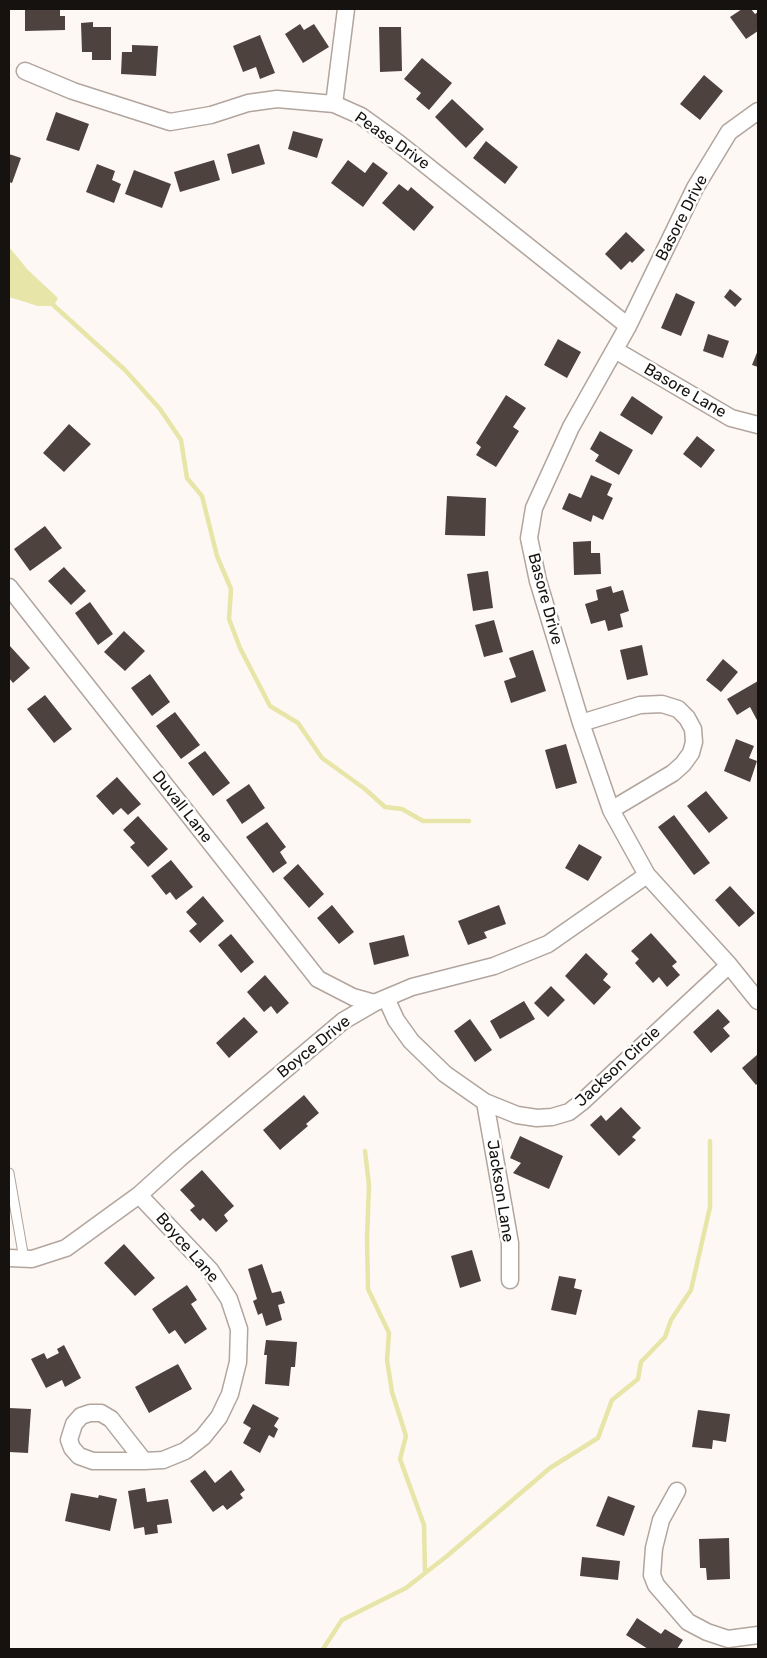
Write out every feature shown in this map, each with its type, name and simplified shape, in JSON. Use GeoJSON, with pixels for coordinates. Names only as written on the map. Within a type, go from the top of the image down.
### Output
{"type":"FeatureCollection","features":[{"type":"Feature","properties":{"kind":"street"},"geometry":{"type":"LineString","coordinates":[[334,104],[346,9]]}},
{"type":"Feature","properties":{"kind":"street","name":"Pease Drive"},"geometry":{"type":"LineString","coordinates":[[25,71],[73,91],[170,122],[211,115],[248,103],[277,99],[334,104],[361,116],[397,142],[628,326]]}},
{"type":"Feature","properties":{"kind":"street","name":"Basore Drive"},"geometry":{"type":"LineString","coordinates":[[758,111],[729,132],[695,188],[628,326],[571,427],[534,508],[529,538],[538,581],[581,722],[612,810],[647,876],[758,1001]]}},
{"type":"Feature","properties":{"kind":"street","name":"Basore Lane"},"geometry":{"type":"LineString","coordinates":[[615,350],[731,418],[758,425]]}},
{"type":"Feature","properties":{"kind":"street","name":"Duvall Lane"},"geometry":{"type":"LineString","coordinates":[[9,590],[318,979],[353,997],[380,1001]]}},
{"type":"Feature","properties":{"kind":"street"},"geometry":{"type":"LineString","coordinates":[[581,722],[640,705],[662,704],[678,709],[687,718],[693,729],[694,742],[691,753],[682,764],[673,773],[612,810]]}},
{"type":"Feature","properties":{"kind":"street","name":"Boyce Drive"},"geometry":{"type":"LineString","coordinates":[[16,1259],[32,1259],[66,1248],[139,1195],[342,1021],[412,987],[494,966],[548,944],[647,876]]}},
{"type":"Feature","properties":{"kind":"street","name":"Jackson Circle"},"geometry":{"type":"LineString","coordinates":[[380,1001],[411,1041],[444,1074],[485,1102],[517,1115],[537,1118],[552,1117],[569,1112],[582,1102],[728,965]]}},
{"type":"Feature","properties":{"kind":"street","name":"Jackson Lane"},"geometry":{"type":"LineString","coordinates":[[485,1102],[510,1243],[510,1280]]}},
{"type":"Feature","properties":{"kind":"street","name":"Boyce Lane"},"geometry":{"type":"LineString","coordinates":[[139,1195],[210,1270],[228,1299],[239,1329],[238,1362],[230,1394],[219,1417],[203,1437],[185,1451],[163,1460],[144,1461]]}},
{"type":"Feature","properties":{"kind":"street"},"geometry":{"type":"LineString","coordinates":[[677,1492],[661,1520],[654,1548],[652,1575],[656,1585],[688,1622],[707,1632],[728,1638],[758,1635]]}},
{"type":"Feature","properties":{"kind":"lane"},"geometry":{"type":"LineString","coordinates":[[9,1173],[16,1259]]}},
{"type":"Feature","properties":{"kind":"shaded area"},"geometry":{"type":"Polygon","coordinates":[[[9,247],[28,270],[58,298],[54,306],[38,306],[9,297],[9,247]]]}},
{"type":"Feature","properties":{"kind":"building"},"geometry":{"type":"Polygon","coordinates":[[[25,9],[60,9],[60,16],[65,16],[65,30],[25,31],[25,9]]]}},
{"type":"Feature","properties":{"kind":"building"},"geometry":{"type":"Polygon","coordinates":[[[742,9],[751,9],[755,14],[758,12],[758,31],[746,39],[730,17],[742,9]]]}},
{"type":"Feature","properties":{"kind":"building"},"geometry":{"type":"Polygon","coordinates":[[[93,22],[93,27],[111,27],[111,60],[92,60],[92,52],[82,52],[81,23],[93,22]]]}},
{"type":"Feature","properties":{"kind":"building"},"geometry":{"type":"Polygon","coordinates":[[[300,24],[304,30],[314,24],[329,47],[303,63],[285,34],[300,24]]]}},
{"type":"Feature","properties":{"kind":"building"},"geometry":{"type":"Polygon","coordinates":[[[379,27],[401,27],[402,71],[380,72],[379,27]]]}},
{"type":"Feature","properties":{"kind":"building"},"geometry":{"type":"Polygon","coordinates":[[[260,35],[275,73],[260,79],[256,67],[243,72],[233,46],[260,35]]]}},
{"type":"Feature","properties":{"kind":"building"},"geometry":{"type":"Polygon","coordinates":[[[132,45],[158,46],[156,76],[121,74],[122,52],[132,52],[132,45]]]}},
{"type":"Feature","properties":{"kind":"building"},"geometry":{"type":"Polygon","coordinates":[[[422,58],[452,83],[429,110],[416,99],[421,93],[404,79],[422,58]]]}},
{"type":"Feature","properties":{"kind":"building"},"geometry":{"type":"Polygon","coordinates":[[[704,75],[723,91],[700,120],[680,104],[704,75]]]}},
{"type":"Feature","properties":{"kind":"building"},"geometry":{"type":"Polygon","coordinates":[[[452,99],[484,129],[466,148],[435,117],[452,99]]]}},
{"type":"Feature","properties":{"kind":"building"},"geometry":{"type":"Polygon","coordinates":[[[56,112],[89,124],[79,151],[46,140],[56,112]]]}},
{"type":"Feature","properties":{"kind":"building"},"geometry":{"type":"Polygon","coordinates":[[[293,131],[323,139],[317,158],[288,149],[293,131]]]}},
{"type":"Feature","properties":{"kind":"building"},"geometry":{"type":"Polygon","coordinates":[[[486,141],[518,167],[505,184],[473,158],[486,141]]]}},
{"type":"Feature","properties":{"kind":"building"},"geometry":{"type":"Polygon","coordinates":[[[259,144],[265,164],[232,174],[227,154],[259,144]]]}},
{"type":"Feature","properties":{"kind":"building"},"geometry":{"type":"Polygon","coordinates":[[[9,154],[21,158],[12,183],[9,182],[9,154]]]}},
{"type":"Feature","properties":{"kind":"building"},"geometry":{"type":"Polygon","coordinates":[[[214,160],[220,180],[180,192],[174,172],[214,160]]]}},
{"type":"Feature","properties":{"kind":"building"},"geometry":{"type":"Polygon","coordinates":[[[348,160],[365,173],[373,162],[388,173],[363,207],[331,183],[348,160]]]}},
{"type":"Feature","properties":{"kind":"building"},"geometry":{"type":"Polygon","coordinates":[[[97,164],[115,171],[112,180],[121,184],[114,203],[86,192],[97,164]]]}},
{"type":"Feature","properties":{"kind":"building"},"geometry":{"type":"Polygon","coordinates":[[[134,170],[171,184],[162,208],[125,194],[134,170]]]}},
{"type":"Feature","properties":{"kind":"building"},"geometry":{"type":"Polygon","coordinates":[[[399,184],[408,191],[411,187],[434,207],[414,231],[382,203],[399,184]]]}},
{"type":"Feature","properties":{"kind":"building"},"geometry":{"type":"Polygon","coordinates":[[[626,232],[645,250],[632,263],[630,261],[621,270],[605,254],[626,232]]]}},
{"type":"Feature","properties":{"kind":"building"},"geometry":{"type":"Polygon","coordinates":[[[730,289],[742,299],[735,307],[724,297],[730,289]]]}},
{"type":"Feature","properties":{"kind":"building"},"geometry":{"type":"Polygon","coordinates":[[[676,293],[695,302],[681,336],[661,328],[676,293]]]}},
{"type":"Feature","properties":{"kind":"building"},"geometry":{"type":"Polygon","coordinates":[[[708,334],[729,341],[723,358],[703,351],[708,334]]]}},
{"type":"Feature","properties":{"kind":"building"},"geometry":{"type":"Polygon","coordinates":[[[558,339],[581,352],[567,378],[544,365],[558,339]]]}},
{"type":"Feature","properties":{"kind":"building"},"geometry":{"type":"Polygon","coordinates":[[[758,350],[758,367],[752,365],[758,350]]]}},
{"type":"Feature","properties":{"kind":"building"},"geometry":{"type":"Polygon","coordinates":[[[506,395],[526,408],[513,427],[519,431],[496,467],[476,455],[481,447],[476,443],[506,395]]]}},
{"type":"Feature","properties":{"kind":"building"},"geometry":{"type":"Polygon","coordinates":[[[632,396],[663,417],[652,435],[620,415],[632,396]]]}},
{"type":"Feature","properties":{"kind":"building"},"geometry":{"type":"Polygon","coordinates":[[[69,424],[91,444],[64,472],[43,453],[69,424]]]}},
{"type":"Feature","properties":{"kind":"building"},"geometry":{"type":"Polygon","coordinates":[[[600,431],[633,450],[619,475],[595,461],[599,455],[590,449],[600,431]]]}},
{"type":"Feature","properties":{"kind":"building"},"geometry":{"type":"Polygon","coordinates":[[[697,436],[715,450],[701,468],[683,454],[697,436]]]}},
{"type":"Feature","properties":{"kind":"building"},"geometry":{"type":"Polygon","coordinates":[[[591,475],[612,484],[607,495],[613,498],[603,520],[593,515],[591,522],[562,509],[569,493],[581,498],[591,475]]]}},
{"type":"Feature","properties":{"kind":"building"},"geometry":{"type":"Polygon","coordinates":[[[447,496],[486,498],[485,536],[445,535],[447,496]]]}},
{"type":"Feature","properties":{"kind":"building"},"geometry":{"type":"Polygon","coordinates":[[[45,526],[62,548],[30,571],[14,549],[45,526]]]}},
{"type":"Feature","properties":{"kind":"building"},"geometry":{"type":"Polygon","coordinates":[[[591,541],[591,553],[600,553],[601,574],[574,575],[573,542],[591,541]]]}},
{"type":"Feature","properties":{"kind":"building"},"geometry":{"type":"Polygon","coordinates":[[[64,567],[86,591],[71,605],[48,581],[64,567]]]}},
{"type":"Feature","properties":{"kind":"building"},"geometry":{"type":"Polygon","coordinates":[[[488,571],[493,608],[473,611],[467,574],[488,571]]]}},
{"type":"Feature","properties":{"kind":"building"},"geometry":{"type":"Polygon","coordinates":[[[611,586],[613,593],[623,590],[629,611],[620,614],[623,627],[608,631],[605,620],[591,624],[585,604],[598,600],[596,590],[611,586]]]}},
{"type":"Feature","properties":{"kind":"building"},"geometry":{"type":"Polygon","coordinates":[[[90,602],[113,634],[98,645],[75,613],[90,602]]]}},
{"type":"Feature","properties":{"kind":"building"},"geometry":{"type":"Polygon","coordinates":[[[494,620],[503,652],[484,657],[475,625],[494,620]]]}},
{"type":"Feature","properties":{"kind":"building"},"geometry":{"type":"Polygon","coordinates":[[[124,631],[145,651],[125,671],[104,652],[124,631]]]}},
{"type":"Feature","properties":{"kind":"building"},"geometry":{"type":"Polygon","coordinates":[[[9,645],[30,668],[13,683],[9,678],[9,645]]]}},
{"type":"Feature","properties":{"kind":"building"},"geometry":{"type":"Polygon","coordinates":[[[642,645],[648,675],[627,680],[620,650],[642,645]]]}},
{"type":"Feature","properties":{"kind":"building"},"geometry":{"type":"Polygon","coordinates":[[[533,650],[546,691],[511,703],[504,681],[516,677],[509,658],[533,650]]]}},
{"type":"Feature","properties":{"kind":"building"},"geometry":{"type":"Polygon","coordinates":[[[723,659],[738,672],[721,692],[706,680],[723,659]]]}},
{"type":"Feature","properties":{"kind":"building"},"geometry":{"type":"Polygon","coordinates":[[[150,674],[170,702],[152,716],[131,688],[150,674]]]}},
{"type":"Feature","properties":{"kind":"building"},"geometry":{"type":"Polygon","coordinates":[[[758,681],[758,722],[750,707],[737,715],[727,699],[758,681]]]}},
{"type":"Feature","properties":{"kind":"building"},"geometry":{"type":"Polygon","coordinates":[[[45,695],[72,729],[54,743],[27,709],[45,695]]]}},
{"type":"Feature","properties":{"kind":"building"},"geometry":{"type":"Polygon","coordinates":[[[175,712],[200,745],[181,759],[156,726],[175,712]]]}},
{"type":"Feature","properties":{"kind":"building"},"geometry":{"type":"Polygon","coordinates":[[[736,739],[754,746],[749,758],[757,761],[750,782],[724,771],[736,739]]]}},
{"type":"Feature","properties":{"kind":"building"},"geometry":{"type":"Polygon","coordinates":[[[566,744],[577,783],[556,789],[545,750],[566,744]]]}},
{"type":"Feature","properties":{"kind":"building"},"geometry":{"type":"Polygon","coordinates":[[[205,751],[230,783],[213,796],[188,763],[205,751]]]}},
{"type":"Feature","properties":{"kind":"building"},"geometry":{"type":"Polygon","coordinates":[[[117,777],[141,804],[128,815],[121,808],[113,815],[96,796],[117,777]]]}},
{"type":"Feature","properties":{"kind":"building"},"geometry":{"type":"Polygon","coordinates":[[[249,784],[265,808],[242,824],[226,800],[249,784]]]}},
{"type":"Feature","properties":{"kind":"building"},"geometry":{"type":"Polygon","coordinates":[[[706,791],[728,818],[709,833],[687,806],[706,791]]]}},
{"type":"Feature","properties":{"kind":"building"},"geometry":{"type":"Polygon","coordinates":[[[674,815],[710,863],[694,875],[658,827],[674,815]]]}},
{"type":"Feature","properties":{"kind":"building"},"geometry":{"type":"Polygon","coordinates":[[[138,816],[168,849],[148,867],[130,847],[135,843],[123,830],[138,816]]]}},
{"type":"Feature","properties":{"kind":"building"},"geometry":{"type":"Polygon","coordinates":[[[267,822],[286,847],[280,852],[287,863],[273,873],[246,837],[267,822]]]}},
{"type":"Feature","properties":{"kind":"building"},"geometry":{"type":"Polygon","coordinates":[[[579,844],[602,857],[588,881],[565,868],[579,844]]]}},
{"type":"Feature","properties":{"kind":"building"},"geometry":{"type":"Polygon","coordinates":[[[171,860],[193,887],[176,900],[170,892],[166,895],[151,876],[171,860]]]}},
{"type":"Feature","properties":{"kind":"building"},"geometry":{"type":"Polygon","coordinates":[[[298,864],[324,894],[309,908],[283,878],[298,864]]]}},
{"type":"Feature","properties":{"kind":"building"},"geometry":{"type":"Polygon","coordinates":[[[730,886],[755,913],[739,927],[715,900],[730,886]]]}},
{"type":"Feature","properties":{"kind":"building"},"geometry":{"type":"Polygon","coordinates":[[[203,896],[224,921],[200,943],[189,931],[197,924],[186,912],[203,896]]]}},
{"type":"Feature","properties":{"kind":"building"},"geometry":{"type":"Polygon","coordinates":[[[332,905],[354,932],[339,944],[317,918],[332,905]]]}},
{"type":"Feature","properties":{"kind":"building"},"geometry":{"type":"Polygon","coordinates":[[[499,905],[506,924],[484,932],[487,938],[468,945],[458,921],[499,905]]]}},
{"type":"Feature","properties":{"kind":"building"},"geometry":{"type":"Polygon","coordinates":[[[651,933],[677,962],[672,966],[680,975],[667,987],[659,977],[653,983],[635,963],[639,959],[631,951],[651,933]]]}},
{"type":"Feature","properties":{"kind":"building"},"geometry":{"type":"Polygon","coordinates":[[[231,934],[254,962],[241,973],[218,945],[231,934]]]}},
{"type":"Feature","properties":{"kind":"building"},"geometry":{"type":"Polygon","coordinates":[[[404,935],[409,956],[374,965],[369,943],[404,935]]]}},
{"type":"Feature","properties":{"kind":"building"},"geometry":{"type":"Polygon","coordinates":[[[586,953],[608,974],[603,980],[611,987],[594,1005],[565,976],[586,953]]]}},
{"type":"Feature","properties":{"kind":"building"},"geometry":{"type":"Polygon","coordinates":[[[265,975],[289,1003],[277,1014],[271,1006],[264,1012],[247,992],[265,975]]]}},
{"type":"Feature","properties":{"kind":"building"},"geometry":{"type":"Polygon","coordinates":[[[551,986],[565,1000],[548,1017],[534,1003],[551,986]]]}},
{"type":"Feature","properties":{"kind":"building"},"geometry":{"type":"Polygon","coordinates":[[[524,1001],[535,1019],[500,1039],[490,1021],[524,1001]]]}},
{"type":"Feature","properties":{"kind":"building"},"geometry":{"type":"Polygon","coordinates":[[[718,1009],[730,1022],[723,1028],[730,1036],[711,1053],[693,1032],[718,1009]]]}},
{"type":"Feature","properties":{"kind":"building"},"geometry":{"type":"Polygon","coordinates":[[[244,1017],[258,1032],[229,1058],[216,1043],[244,1017]]]}},
{"type":"Feature","properties":{"kind":"building"},"geometry":{"type":"Polygon","coordinates":[[[470,1019],[492,1050],[475,1062],[454,1031],[470,1019]]]}},
{"type":"Feature","properties":{"kind":"building"},"geometry":{"type":"Polygon","coordinates":[[[758,1054],[758,1083],[756,1085],[742,1068],[758,1054]]]}},
{"type":"Feature","properties":{"kind":"building"},"geometry":{"type":"Polygon","coordinates":[[[304,1095],[319,1113],[306,1124],[308,1126],[280,1150],[263,1130],[304,1095]]]}},
{"type":"Feature","properties":{"kind":"building"},"geometry":{"type":"Polygon","coordinates":[[[621,1107],[641,1128],[632,1137],[636,1140],[619,1156],[590,1125],[601,1115],[606,1121],[621,1107]]]}},
{"type":"Feature","properties":{"kind":"building"},"geometry":{"type":"Polygon","coordinates":[[[520,1136],[563,1156],[549,1189],[513,1173],[521,1163],[510,1158],[520,1136]]]}},
{"type":"Feature","properties":{"kind":"building"},"geometry":{"type":"Polygon","coordinates":[[[202,1170],[234,1206],[224,1215],[228,1221],[216,1232],[203,1218],[200,1221],[190,1210],[195,1206],[180,1190],[202,1170]]]}},
{"type":"Feature","properties":{"kind":"building"},"geometry":{"type":"Polygon","coordinates":[[[124,1244],[155,1278],[135,1296],[104,1263],[124,1244]]]}},
{"type":"Feature","properties":{"kind":"building"},"geometry":{"type":"Polygon","coordinates":[[[472,1250],[481,1281],[460,1288],[451,1256],[472,1250]]]}},
{"type":"Feature","properties":{"kind":"building"},"geometry":{"type":"Polygon","coordinates":[[[262,1264],[272,1293],[281,1291],[285,1303],[278,1305],[282,1320],[266,1326],[262,1313],[258,1315],[253,1301],[257,1299],[248,1269],[262,1264]]]}},
{"type":"Feature","properties":{"kind":"building"},"geometry":{"type":"Polygon","coordinates":[[[559,1276],[576,1279],[574,1288],[582,1290],[576,1315],[551,1310],[559,1276]]]}},
{"type":"Feature","properties":{"kind":"building"},"geometry":{"type":"Polygon","coordinates":[[[187,1285],[197,1300],[191,1304],[207,1329],[185,1344],[175,1330],[169,1334],[152,1309],[187,1285]]]}},
{"type":"Feature","properties":{"kind":"building"},"geometry":{"type":"Polygon","coordinates":[[[266,1340],[297,1342],[295,1367],[291,1367],[289,1386],[265,1384],[267,1355],[264,1355],[266,1340]]]}},
{"type":"Feature","properties":{"kind":"building"},"geometry":{"type":"Polygon","coordinates":[[[64,1345],[81,1378],[65,1387],[62,1380],[46,1388],[31,1359],[44,1353],[47,1359],[59,1353],[57,1349],[64,1345]]]}},
{"type":"Feature","properties":{"kind":"building"},"geometry":{"type":"Polygon","coordinates":[[[178,1364],[192,1389],[149,1413],[135,1387],[178,1364]]]}},
{"type":"Feature","properties":{"kind":"building"},"geometry":{"type":"Polygon","coordinates":[[[253,1404],[279,1418],[274,1426],[278,1429],[274,1438],[269,1435],[260,1453],[243,1443],[251,1428],[243,1423],[253,1404]]]}},
{"type":"Feature","properties":{"kind":"building"},"geometry":{"type":"Polygon","coordinates":[[[9,1408],[31,1409],[28,1453],[9,1452],[9,1408]]]}},
{"type":"Feature","properties":{"kind":"building"},"geometry":{"type":"Polygon","coordinates":[[[698,1410],[730,1414],[726,1442],[713,1440],[712,1449],[692,1447],[698,1410]]]}},
{"type":"Feature","properties":{"kind":"building"},"geometry":{"type":"Polygon","coordinates":[[[205,1470],[215,1483],[231,1470],[245,1490],[240,1494],[243,1498],[227,1510],[223,1505],[213,1512],[190,1481],[205,1470]]]}},
{"type":"Feature","properties":{"kind":"building"},"geometry":{"type":"Polygon","coordinates":[[[145,1488],[147,1502],[168,1499],[172,1523],[157,1525],[158,1533],[145,1535],[144,1527],[134,1529],[128,1491],[145,1488]]]}},
{"type":"Feature","properties":{"kind":"building"},"geometry":{"type":"Polygon","coordinates":[[[71,1493],[98,1498],[99,1495],[117,1499],[110,1531],[65,1521],[71,1493]]]}},
{"type":"Feature","properties":{"kind":"building"},"geometry":{"type":"Polygon","coordinates":[[[608,1496],[635,1506],[624,1536],[596,1526],[608,1496]]]}},
{"type":"Feature","properties":{"kind":"building"},"geometry":{"type":"Polygon","coordinates":[[[729,1538],[730,1579],[707,1580],[706,1568],[700,1568],[699,1539],[729,1538]]]}},
{"type":"Feature","properties":{"kind":"building"},"geometry":{"type":"Polygon","coordinates":[[[582,1557],[620,1561],[618,1580],[580,1576],[582,1557]]]}},
{"type":"Feature","properties":{"kind":"building"},"geometry":{"type":"Polygon","coordinates":[[[637,1618],[661,1634],[665,1629],[683,1640],[677,1649],[648,1649],[626,1635],[637,1618]]]}},
{"type":"Feature","properties":{"kind":"waterway"},"geometry":{"type":"LineString","coordinates":[[51,303],[125,370],[160,409],[181,440],[187,478],[202,496],[217,556],[231,589],[229,619],[240,648],[270,706],[298,723],[322,758],[365,789],[385,807],[402,809],[423,821],[469,821]]}},
{"type":"Feature","properties":{"kind":"waterway"},"geometry":{"type":"LineString","coordinates":[[323,1649],[342,1620],[406,1588],[447,1556],[550,1468],[598,1438],[612,1400],[638,1379],[641,1362],[665,1337],[671,1320],[691,1290],[710,1207],[710,1141]]}},
{"type":"Feature","properties":{"kind":"waterway"},"geometry":{"type":"LineString","coordinates":[[365,1151],[369,1185],[368,1289],[389,1333],[387,1360],[392,1392],[406,1436],[400,1459],[424,1525],[425,1573]]}}]}
